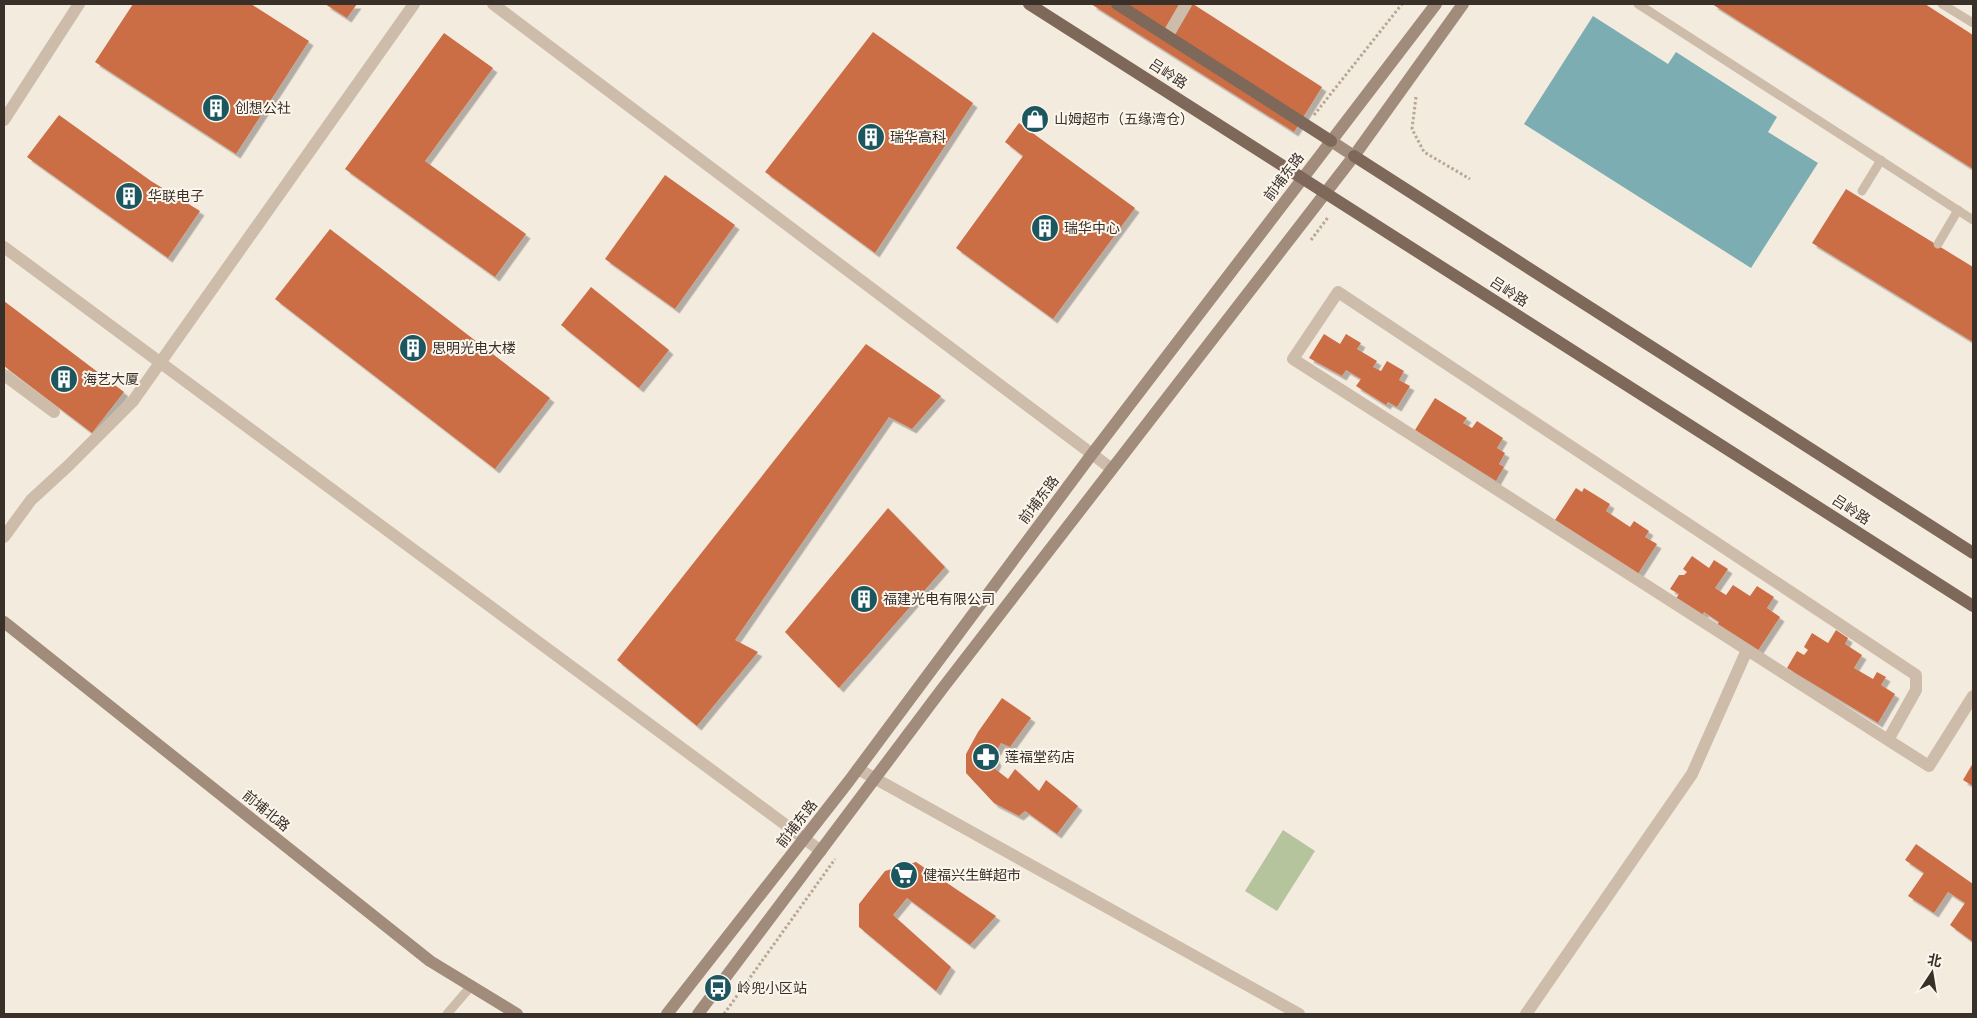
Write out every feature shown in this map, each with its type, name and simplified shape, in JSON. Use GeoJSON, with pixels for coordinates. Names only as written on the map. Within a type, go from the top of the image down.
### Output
{"type":"FeatureCollection","features":[{"type":"Feature","properties":{"kind":"main road","name":"吕岭路"},"geometry":{"type":"LineString","coordinates":[[1030,4],[1973,606]]}},
{"type":"Feature","properties":{"kind":"main road"},"geometry":{"type":"LineString","coordinates":[[1117,4],[1307,124],[1973,553]]}},
{"type":"Feature","properties":{"kind":"main road","name":"前埔东路"},"geometry":{"type":"LineString","coordinates":[[667,1014],[858,769],[1092,454],[1436,4]]}},
{"type":"Feature","properties":{"kind":"main road"},"geometry":{"type":"LineString","coordinates":[[698,1014],[875,778],[1112,468],[1354,156],[1464,4]]}},
{"type":"Feature","properties":{"kind":"main road","name":"前埔北路"},"geometry":{"type":"LineString","coordinates":[[4,622],[430,961],[517,1014]]}},
{"type":"Feature","properties":{"kind":"street"},"geometry":{"type":"LineString","coordinates":[[4,120],[79,4]]}},
{"type":"Feature","properties":{"kind":"street"},"geometry":{"type":"LineString","coordinates":[[4,537],[31,500],[133,401],[414,4]]}},
{"type":"Feature","properties":{"kind":"street"},"geometry":{"type":"LineString","coordinates":[[493,4],[1112,468]]}},
{"type":"Feature","properties":{"kind":"street"},"geometry":{"type":"LineString","coordinates":[[1168,36],[1186,4]]}},
{"type":"Feature","properties":{"kind":"street"},"geometry":{"type":"LineString","coordinates":[[4,247],[821,851]]}},
{"type":"Feature","properties":{"kind":"street"},"geometry":{"type":"LineString","coordinates":[[1888,740],[1916,690],[1916,675],[1338,292],[1293,359],[1888,740],[1929,766],[1973,696]]}},
{"type":"Feature","properties":{"kind":"street"},"geometry":{"type":"LineString","coordinates":[[4,375],[54,412]]}},
{"type":"Feature","properties":{"kind":"street"},"geometry":{"type":"LineString","coordinates":[[1526,1014],[1692,774],[1747,650]]}},
{"type":"Feature","properties":{"kind":"street"},"geometry":{"type":"LineString","coordinates":[[858,769],[1299,1014]]}},
{"type":"Feature","properties":{"kind":"lane"},"geometry":{"type":"LineString","coordinates":[[1638,4],[1973,220]]}},
{"type":"Feature","properties":{"kind":"lane"},"geometry":{"type":"LineString","coordinates":[[1942,4],[1973,23]]}},
{"type":"Feature","properties":{"kind":"lane"},"geometry":{"type":"LineString","coordinates":[[1862,190],[1881,160]]}},
{"type":"Feature","properties":{"kind":"lane"},"geometry":{"type":"LineString","coordinates":[[1938,244],[1958,210]]}},
{"type":"Feature","properties":{"kind":"lane"},"geometry":{"type":"LineString","coordinates":[[448,1014],[472,986]]}},
{"type":"Feature","properties":{"kind":"path"},"geometry":{"type":"LineString","coordinates":[[1307,124],[1402,4]]}},
{"type":"Feature","properties":{"kind":"path"},"geometry":{"type":"LineString","coordinates":[[1420,91],[1415,100],[1412,129],[1424,152],[1470,180]]}},
{"type":"Feature","properties":{"kind":"path"},"geometry":{"type":"LineString","coordinates":[[1310,240],[1329,216]]}},
{"type":"Feature","properties":{"kind":"path"},"geometry":{"type":"LineString","coordinates":[[724,1014],[836,858]]}},
{"type":"Feature","properties":{"kind":"green space"},"geometry":{"type":"Polygon","coordinates":[[[1283,830],[1315,851],[1277,911],[1245,891],[1283,830]]]}},
{"type":"Feature","properties":{"kind":"water"},"geometry":{"type":"Polygon","coordinates":[[[1593,16],[1668,64],[1676,52],[1777,117],[1768,132],[1818,163],[1751,268],[1524,124],[1593,16]]]}},
{"type":"Feature","properties":{"kind":"building","name":"创想公社"},"geometry":{"type":"Polygon","coordinates":[[[133,4],[251,4],[309,41],[236,154],[95,62],[133,4]]]}},
{"type":"Feature","properties":{"kind":"building"},"geometry":{"type":"Polygon","coordinates":[[[325,4],[357,4],[347,18],[325,4]]]}},
{"type":"Feature","properties":{"kind":"building"},"geometry":{"type":"Polygon","coordinates":[[[1091,4],[1193,4],[1322,87],[1294,132],[1091,4]]]}},
{"type":"Feature","properties":{"kind":"building"},"geometry":{"type":"Polygon","coordinates":[[[1712,4],[1925,4],[1973,35],[1973,169],[1712,4]]]}},
{"type":"Feature","properties":{"kind":"building","name":"瑞华高科"},"geometry":{"type":"Polygon","coordinates":[[[873,32],[973,103],[875,253],[765,172],[873,32]]]}},
{"type":"Feature","properties":{"kind":"building"},"geometry":{"type":"Polygon","coordinates":[[[444,33],[493,68],[425,161],[526,234],[495,277],[345,169],[444,33]]]}},
{"type":"Feature","properties":{"kind":"building","name":"华联电子"},"geometry":{"type":"Polygon","coordinates":[[[59,115],[151,181],[200,211],[168,258],[27,157],[59,115]]]}},
{"type":"Feature","properties":{"kind":"building","name":"瑞华中心"},"geometry":{"type":"Polygon","coordinates":[[[1019,123],[1135,208],[1053,319],[956,248],[1023,156],[1005,142],[1019,123]]]}},
{"type":"Feature","properties":{"kind":"building"},"geometry":{"type":"Polygon","coordinates":[[[665,175],[735,225],[675,309],[605,259],[665,175]]]}},
{"type":"Feature","properties":{"kind":"building"},"geometry":{"type":"Polygon","coordinates":[[[1846,189],[1973,267],[1973,342],[1812,243],[1846,189]]]}},
{"type":"Feature","properties":{"kind":"building","name":"思明光电大楼"},"geometry":{"type":"Polygon","coordinates":[[[330,229],[550,398],[495,469],[275,299],[330,229]]]}},
{"type":"Feature","properties":{"kind":"building"},"geometry":{"type":"Polygon","coordinates":[[[591,287],[669,350],[639,388],[561,325],[591,287]]]}},
{"type":"Feature","properties":{"kind":"building","name":"海艺大厦"},"geometry":{"type":"Polygon","coordinates":[[[4,301],[124,392],[92,433],[4,366],[4,301]]]}},
{"type":"Feature","properties":{"kind":"building"},"geometry":{"type":"Polygon","coordinates":[[[1324,334],[1340,344],[1346,334],[1361,343],[1357,349],[1377,361],[1373,367],[1381,371],[1387,361],[1404,371],[1399,380],[1410,386],[1397,407],[1388,402],[1386,405],[1356,386],[1361,379],[1346,370],[1342,376],[1309,358],[1324,334]]]}},
{"type":"Feature","properties":{"kind":"building"},"geometry":{"type":"Polygon","coordinates":[[[866,344],[941,396],[912,429],[889,417],[735,640],[758,652],[697,726],[617,660],[866,344]]]}},
{"type":"Feature","properties":{"kind":"building"},"geometry":{"type":"Polygon","coordinates":[[[1435,398],[1467,418],[1463,423],[1472,428],[1477,421],[1503,438],[1497,448],[1505,453],[1499,464],[1504,467],[1496,481],[1415,430],[1435,398]]]}},
{"type":"Feature","properties":{"kind":"building"},"geometry":{"type":"Polygon","coordinates":[[[1576,488],[1582,492],[1584,488],[1610,504],[1606,511],[1630,527],[1634,521],[1649,531],[1645,537],[1657,544],[1636,577],[1555,520],[1576,488]]]}},
{"type":"Feature","properties":{"kind":"building","name":"福建光电有限公司"},"geometry":{"type":"Polygon","coordinates":[[[888,508],[945,567],[839,688],[785,632],[888,508]]]}},
{"type":"Feature","properties":{"kind":"building"},"geometry":{"type":"Polygon","coordinates":[[[1692,556],[1709,568],[1714,560],[1728,569],[1715,588],[1726,595],[1733,585],[1750,596],[1757,586],[1774,597],[1767,608],[1780,617],[1757,652],[1717,625],[1719,622],[1704,612],[1701,617],[1675,600],[1679,594],[1670,589],[1679,575],[1684,575],[1687,572],[1683,569],[1692,556]]]}},
{"type":"Feature","properties":{"kind":"building"},"geometry":{"type":"Polygon","coordinates":[[[1836,630],[1848,638],[1845,644],[1862,655],[1854,668],[1873,679],[1877,672],[1886,677],[1881,685],[1895,694],[1878,723],[1787,668],[1797,651],[1804,655],[1808,650],[1804,647],[1812,633],[1828,643],[1836,630]]]}},
{"type":"Feature","properties":{"kind":"building"},"geometry":{"type":"Polygon","coordinates":[[[1002,698],[1031,718],[1010,747],[1001,743],[994,755],[997,762],[994,768],[1008,779],[1015,769],[1039,791],[1046,780],[1078,806],[1057,834],[1025,811],[1019,816],[994,803],[966,773],[966,754],[978,732],[1002,698]]]}},
{"type":"Feature","properties":{"kind":"building"},"geometry":{"type":"Polygon","coordinates":[[[1973,763],[1973,786],[1963,780],[1973,763]]]}},
{"type":"Feature","properties":{"kind":"building"},"geometry":{"type":"Polygon","coordinates":[[[1916,844],[1973,884],[1973,942],[1950,925],[1965,903],[1948,892],[1934,913],[1908,896],[1924,873],[1905,860],[1916,844]]]}},
{"type":"Feature","properties":{"kind":"building"},"geometry":{"type":"Polygon","coordinates":[[[916,862],[996,916],[970,945],[907,898],[893,915],[951,967],[936,991],[859,927],[859,904],[885,871],[916,862]]]}},
{"type":"Feature","properties":{"kind":"place","name":"创想公社"},"geometry":{"type":"Point","coordinates":[216,108]}},
{"type":"Feature","properties":{"kind":"place","name":"山姆超市（五缘湾仓）"},"geometry":{"type":"Point","coordinates":[1035,119]}},
{"type":"Feature","properties":{"kind":"place","name":"瑞华高科"},"geometry":{"type":"Point","coordinates":[871,137]}},
{"type":"Feature","properties":{"kind":"place","name":"华联电子"},"geometry":{"type":"Point","coordinates":[129,196]}},
{"type":"Feature","properties":{"kind":"place","name":"瑞华中心"},"geometry":{"type":"Point","coordinates":[1045,228]}},
{"type":"Feature","properties":{"kind":"place","name":"思明光电大楼"},"geometry":{"type":"Point","coordinates":[413,348]}},
{"type":"Feature","properties":{"kind":"place","name":"海艺大厦"},"geometry":{"type":"Point","coordinates":[64,379]}},
{"type":"Feature","properties":{"kind":"place","name":"福建光电有限公司"},"geometry":{"type":"Point","coordinates":[864,599]}},
{"type":"Feature","properties":{"kind":"place","name":"莲福堂药店"},"geometry":{"type":"Point","coordinates":[986,757]}},
{"type":"Feature","properties":{"kind":"place","name":"健福兴生鲜超市"},"geometry":{"type":"Point","coordinates":[904,875]}},
{"type":"Feature","properties":{"kind":"place","name":"岭兜小区站"},"geometry":{"type":"Point","coordinates":[718,988]}}]}
